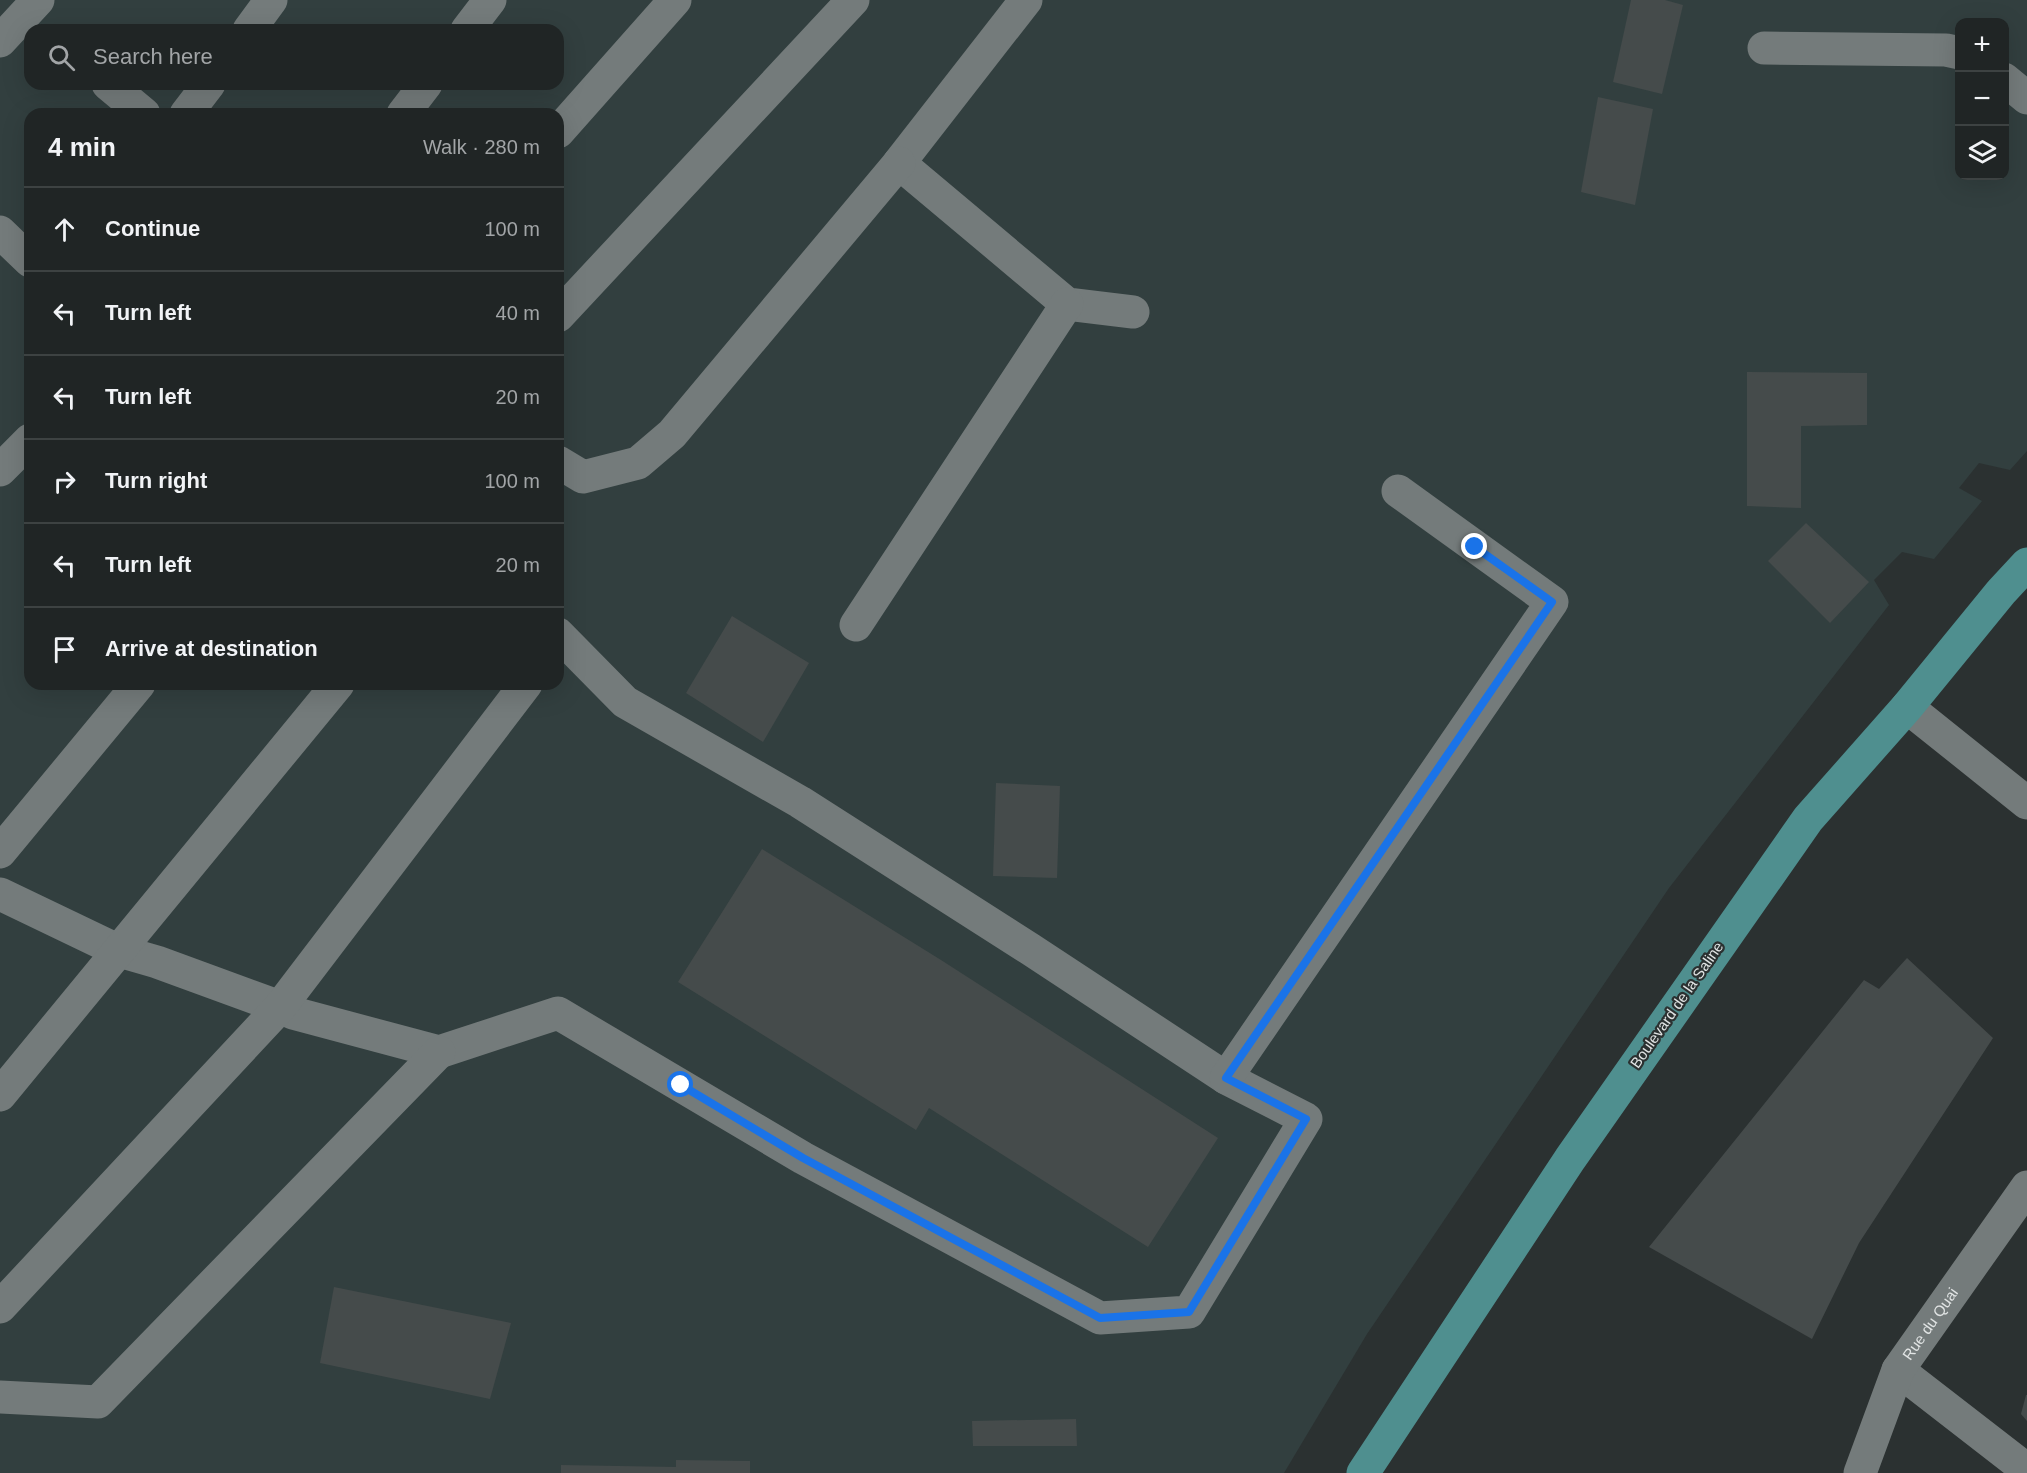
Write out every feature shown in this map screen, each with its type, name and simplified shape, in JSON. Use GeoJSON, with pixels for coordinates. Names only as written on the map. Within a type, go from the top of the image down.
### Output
{"type":"FeatureCollection","features":[{"type":"Feature","properties":{"kind":"main road","name":"Boulevard de la Saline"},"geometry":{"type":"LineString","coordinates":[[1363,1473],[1570,1159],[1808,819],[2027,564]]}},
{"type":"Feature","properties":{"kind":"street"},"geometry":{"type":"LineString","coordinates":[[253,24],[271,0]]}},
{"type":"Feature","properties":{"kind":"street"},"geometry":{"type":"LineString","coordinates":[[472,24],[490,0]]}},
{"type":"Feature","properties":{"kind":"street"},"geometry":{"type":"LineString","coordinates":[[564,125],[675,0]]}},
{"type":"Feature","properties":{"kind":"street"},"geometry":{"type":"LineString","coordinates":[[564,310],[853,0]]}},
{"type":"Feature","properties":{"kind":"street"},"geometry":{"type":"LineString","coordinates":[[564,466],[583,477],[638,463],[672,434],[899,163],[1026,0]]}},
{"type":"Feature","properties":{"kind":"street"},"geometry":{"type":"LineString","coordinates":[[0,41],[35,15]]}},
{"type":"Feature","properties":{"kind":"street"},"geometry":{"type":"LineString","coordinates":[[1764,48],[1946,50],[1955,52]]}},
{"type":"Feature","properties":{"kind":"street"},"geometry":{"type":"LineString","coordinates":[[2009,83],[2027,98]]}},
{"type":"Feature","properties":{"kind":"street"},"geometry":{"type":"LineString","coordinates":[[115,90],[137,108]]}},
{"type":"Feature","properties":{"kind":"street"},"geometry":{"type":"LineString","coordinates":[[191,108],[204,90]]}},
{"type":"Feature","properties":{"kind":"street"},"geometry":{"type":"LineString","coordinates":[[408,108],[421,90]]}},
{"type":"Feature","properties":{"kind":"street"},"geometry":{"type":"LineString","coordinates":[[899,163],[1067,304],[1133,312]]}},
{"type":"Feature","properties":{"kind":"street"},"geometry":{"type":"LineString","coordinates":[[0,232],[24,255]]}},
{"type":"Feature","properties":{"kind":"street"},"geometry":{"type":"LineString","coordinates":[[856,625],[1067,304]]}},
{"type":"Feature","properties":{"kind":"street"},"geometry":{"type":"LineString","coordinates":[[0,470],[24,446]]}},
{"type":"Feature","properties":{"kind":"street"},"geometry":{"type":"LineString","coordinates":[[1226,1078],[1552,602],[1398,491]]}},
{"type":"Feature","properties":{"kind":"street"},"geometry":{"type":"LineString","coordinates":[[0,1397],[98,1402],[439,1053],[558,1013],[803,1158],[1100,1318],[1189,1312],[1306,1119],[1226,1078],[800,802],[625,702],[564,643]]}},
{"type":"Feature","properties":{"kind":"street"},"geometry":{"type":"LineString","coordinates":[[0,852],[133,690]]}},
{"type":"Feature","properties":{"kind":"street"},"geometry":{"type":"LineString","coordinates":[[0,1095],[333,690]]}},
{"type":"Feature","properties":{"kind":"street"},"geometry":{"type":"LineString","coordinates":[[0,1307],[280,1007],[521,690]]}},
{"type":"Feature","properties":{"kind":"street"},"geometry":{"type":"LineString","coordinates":[[1906,707],[2027,803]]}},
{"type":"Feature","properties":{"kind":"street"},"geometry":{"type":"LineString","coordinates":[[0,894],[119,951],[157,962],[293,1013],[439,1053]]}},
{"type":"Feature","properties":{"kind":"street","name":"Rue du Quai"},"geometry":{"type":"LineString","coordinates":[[1860,1473],[1898,1370],[2027,1187]]}},
{"type":"Feature","properties":{"kind":"street"},"geometry":{"type":"LineString","coordinates":[[1898,1370],[2027,1470]]}},
{"type":"Feature","properties":{"kind":"shaded area"},"geometry":{"type":"Polygon","coordinates":[[[0,0],[2027,0],[2027,451],[2010,470],[1979,463],[1959,488],[1982,501],[1934,559],[1902,552],[1874,580],[1889,605],[1669,888],[1367,1334],[1284,1473],[0,1473],[0,0]]]}},
{"type":"Feature","properties":{"kind":"building"},"geometry":{"type":"Polygon","coordinates":[[[1631,0],[1665,0],[1683,5],[1662,94],[1613,82],[1631,0]]]}},
{"type":"Feature","properties":{"kind":"building"},"geometry":{"type":"Polygon","coordinates":[[[1598,97],[1653,109],[1635,205],[1581,192],[1598,97]]]}},
{"type":"Feature","properties":{"kind":"building"},"geometry":{"type":"Polygon","coordinates":[[[1747,372],[1867,373],[1867,425],[1801,426],[1801,508],[1747,506],[1747,372]]]}},
{"type":"Feature","properties":{"kind":"building"},"geometry":{"type":"Polygon","coordinates":[[[1806,523],[1869,582],[1830,623],[1768,561],[1806,523]]]}},
{"type":"Feature","properties":{"kind":"building"},"geometry":{"type":"Polygon","coordinates":[[[732,616],[809,663],[763,742],[686,693],[732,616]]]}},
{"type":"Feature","properties":{"kind":"building"},"geometry":{"type":"Polygon","coordinates":[[[996,783],[1060,786],[1057,878],[993,876],[996,783]]]}},
{"type":"Feature","properties":{"kind":"building"},"geometry":{"type":"Polygon","coordinates":[[[762,849],[941,960],[1218,1138],[1148,1247],[929,1108],[916,1130],[678,982],[762,849]]]}},
{"type":"Feature","properties":{"kind":"building"},"geometry":{"type":"Polygon","coordinates":[[[1907,958],[1993,1038],[1859,1243],[1812,1339],[1649,1247],[1864,980],[1879,989],[1907,958]]]}},
{"type":"Feature","properties":{"kind":"building"},"geometry":{"type":"Polygon","coordinates":[[[334,1287],[511,1323],[490,1399],[320,1363],[334,1287]]]}},
{"type":"Feature","properties":{"kind":"building"},"geometry":{"type":"Polygon","coordinates":[[[2027,1395],[2027,1421],[2021,1414],[2027,1395]]]}},
{"type":"Feature","properties":{"kind":"building"},"geometry":{"type":"Polygon","coordinates":[[[1076,1419],[1077,1446],[973,1446],[972,1421],[1076,1419]]]}},
{"type":"Feature","properties":{"kind":"building"},"geometry":{"type":"Polygon","coordinates":[[[676,1460],[750,1461],[750,1473],[561,1473],[561,1465],[676,1467],[676,1460]]]}},
{"type":"Feature","properties":{"kind":"route"},"geometry":{"type":"LineString","coordinates":[[681,1085],[803,1158],[1100,1318],[1189,1312],[1306,1119],[1226,1078],[1552,602],[1475,547]]}}]}
